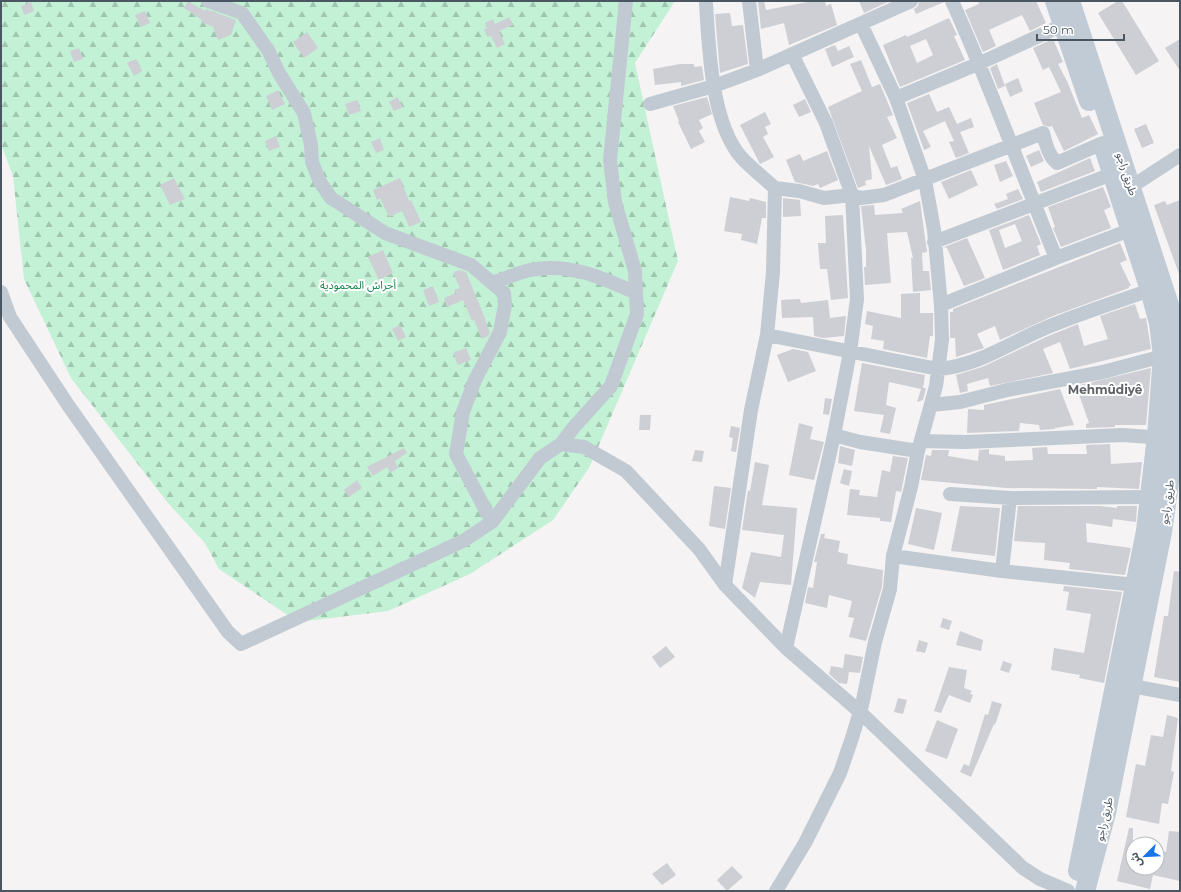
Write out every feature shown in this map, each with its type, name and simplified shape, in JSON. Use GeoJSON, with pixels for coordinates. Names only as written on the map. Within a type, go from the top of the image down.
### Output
{"type":"FeatureCollection","features":[{"type":"Feature","properties":{"kind":"main road","name":"طريق راجو"},"geometry":{"type":"LineString","coordinates":[[1055,1],[1103,143],[1169,304],[1177,335],[1178,366],[1166,438],[1150,497],[1146,531],[1136,585],[1124,687],[1106,813],[1085,891]]}},
{"type":"Feature","properties":{"kind":"main road","name":"طريق راجو"},"geometry":{"type":"LineString","coordinates":[[1070,1],[1120,184],[1130,230],[1150,290],[1159,323],[1163,356],[1166,438],[1162,532],[1074,891]]}},
{"type":"Feature","properties":{"kind":"street"},"geometry":{"type":"LineString","coordinates":[[208,1],[242,14],[268,50],[279,73],[304,113],[311,145],[312,162],[320,182],[331,198],[385,233],[471,265],[504,293],[504,312],[500,332],[475,380],[463,412],[456,454],[492,522]]}},
{"type":"Feature","properties":{"kind":"street"},"geometry":{"type":"LineString","coordinates":[[1,292],[10,317],[68,405],[228,632],[241,644],[463,541],[492,522],[540,458],[561,444],[574,427],[611,386],[637,314],[635,271],[615,202],[610,160],[626,1]]}},
{"type":"Feature","properties":{"kind":"street"},"geometry":{"type":"LineString","coordinates":[[749,1],[757,70]]}},
{"type":"Feature","properties":{"kind":"street"},"geometry":{"type":"LineString","coordinates":[[650,104],[714,86],[757,70],[911,1]]}},
{"type":"Feature","properties":{"kind":"street"},"geometry":{"type":"LineString","coordinates":[[952,1],[980,64],[1056,258]]}},
{"type":"Feature","properties":{"kind":"street"},"geometry":{"type":"LineString","coordinates":[[706,4],[710,62],[714,86],[728,137],[741,156],[775,188],[799,191],[824,198],[852,195],[861,198],[884,195],[1042,133],[1047,148],[1052,158],[1057,163],[1103,143]]}},
{"type":"Feature","properties":{"kind":"street"},"geometry":{"type":"LineString","coordinates":[[776,891],[805,843],[840,773],[860,712],[875,642],[890,589],[893,556],[911,487],[919,446],[931,405],[942,340],[941,305],[934,230],[925,180],[896,98],[862,24]]}},
{"type":"Feature","properties":{"kind":"street"},"geometry":{"type":"LineString","coordinates":[[896,98],[980,64],[1062,25]]}},
{"type":"Feature","properties":{"kind":"street"},"geometry":{"type":"LineString","coordinates":[[786,648],[834,435],[850,352],[857,299],[852,195],[826,123],[792,54]]}},
{"type":"Feature","properties":{"kind":"street"},"geometry":{"type":"LineString","coordinates":[[934,242],[1034,204],[1120,184],[1180,155]]}},
{"type":"Feature","properties":{"kind":"street"},"geometry":{"type":"LineString","coordinates":[[725,585],[751,410],[766,335],[773,272],[775,188]]}},
{"type":"Feature","properties":{"kind":"street"},"geometry":{"type":"LineString","coordinates":[[941,305],[1056,258],[1130,230]]}},
{"type":"Feature","properties":{"kind":"street"},"geometry":{"type":"LineString","coordinates":[[492,283],[530,270],[569,268],[601,277],[636,293]]}},
{"type":"Feature","properties":{"kind":"street"},"geometry":{"type":"LineString","coordinates":[[766,335],[938,369],[956,368],[980,359],[1044,329],[1150,290]]}},
{"type":"Feature","properties":{"kind":"street"},"geometry":{"type":"LineString","coordinates":[[931,405],[960,402],[1007,390],[1103,372],[1163,356]]}},
{"type":"Feature","properties":{"kind":"street"},"geometry":{"type":"LineString","coordinates":[[834,435],[860,442],[919,446],[965,442],[1114,435],[1166,438]]}},
{"type":"Feature","properties":{"kind":"street"},"geometry":{"type":"LineString","coordinates":[[561,444],[584,447],[626,471],[699,549],[725,585],[786,648],[860,712],[1023,868],[1040,879],[1068,891]]}},
{"type":"Feature","properties":{"kind":"street"},"geometry":{"type":"LineString","coordinates":[[950,494],[1010,498],[1150,497]]}},
{"type":"Feature","properties":{"kind":"street"},"geometry":{"type":"LineString","coordinates":[[1002,571],[1010,498]]}},
{"type":"Feature","properties":{"kind":"street"},"geometry":{"type":"LineString","coordinates":[[893,556],[1002,571],[1136,585]]}},
{"type":"Feature","properties":{"kind":"street"},"geometry":{"type":"LineString","coordinates":[[1124,687],[1180,695]]}},
{"type":"Feature","properties":{"kind":"green space","name":"أحراش المحمودية"},"geometry":{"type":"Polygon","coordinates":[[[1,1],[675,1],[635,63],[678,261],[589,468],[553,520],[470,574],[388,611],[298,622],[219,569],[205,543],[168,503],[71,378],[24,279],[13,176],[1,144],[1,1]]]}},
{"type":"Feature","properties":{"kind":"building"},"geometry":{"type":"Polygon","coordinates":[[[188,1],[205,11],[206,9],[236,20],[231,35],[218,40],[213,27],[201,22],[202,20],[184,8],[188,1]]]}},
{"type":"Feature","properties":{"kind":"building"},"geometry":{"type":"Polygon","coordinates":[[[758,1],[764,1],[766,10],[813,1],[825,1],[826,6],[831,4],[837,25],[789,45],[784,23],[761,29],[758,1]]]}},
{"type":"Feature","properties":{"kind":"building"},"geometry":{"type":"Polygon","coordinates":[[[859,1],[890,1],[864,13],[859,1]]]}},
{"type":"Feature","properties":{"kind":"building"},"geometry":{"type":"Polygon","coordinates":[[[919,1],[944,2],[916,14],[914,9],[918,6],[919,1]]]}},
{"type":"Feature","properties":{"kind":"building"},"geometry":{"type":"Polygon","coordinates":[[[978,1],[1036,1],[1046,23],[1030,31],[1022,15],[989,30],[996,46],[983,52],[965,10],[979,4],[978,1]]]}},
{"type":"Feature","properties":{"kind":"building"},"geometry":{"type":"Polygon","coordinates":[[[1118,1],[1122,1],[1159,61],[1136,75],[1098,13],[1118,1]]]}},
{"type":"Feature","properties":{"kind":"building"},"geometry":{"type":"Polygon","coordinates":[[[31,2],[34,11],[24,15],[21,6],[31,2]]]}},
{"type":"Feature","properties":{"kind":"building"},"geometry":{"type":"Polygon","coordinates":[[[145,11],[150,23],[141,27],[135,15],[145,11]]]}},
{"type":"Feature","properties":{"kind":"building"},"geometry":{"type":"Polygon","coordinates":[[[730,13],[732,26],[743,25],[748,64],[720,73],[715,14],[730,13]]]}},
{"type":"Feature","properties":{"kind":"building"},"geometry":{"type":"Polygon","coordinates":[[[509,17],[513,25],[499,31],[505,44],[497,48],[491,36],[487,37],[484,29],[487,28],[485,23],[493,19],[495,24],[509,17]]]}},
{"type":"Feature","properties":{"kind":"building"},"geometry":{"type":"Polygon","coordinates":[[[949,18],[957,35],[954,36],[965,60],[900,87],[883,45],[906,35],[907,37],[949,18]],[[926,39],[910,46],[917,63],[933,55],[926,39]]]}},
{"type":"Feature","properties":{"kind":"building"},"geometry":{"type":"Polygon","coordinates":[[[307,32],[318,48],[304,58],[293,42],[307,32]]]}},
{"type":"Feature","properties":{"kind":"building"},"geometry":{"type":"Polygon","coordinates":[[[1053,39],[1063,62],[1058,64],[1067,81],[1082,118],[1089,115],[1098,134],[1064,151],[1052,126],[1049,127],[1043,125],[1034,103],[1061,92],[1049,67],[1043,70],[1033,48],[1053,39]]]}},
{"type":"Feature","properties":{"kind":"building"},"geometry":{"type":"Polygon","coordinates":[[[1180,39],[1180,71],[1165,48],[1180,39]]]}},
{"type":"Feature","properties":{"kind":"building"},"geometry":{"type":"Polygon","coordinates":[[[835,45],[838,51],[849,46],[854,57],[832,67],[825,49],[835,45]]]}},
{"type":"Feature","properties":{"kind":"building"},"geometry":{"type":"Polygon","coordinates":[[[79,48],[83,59],[74,62],[70,51],[79,48]]]}},
{"type":"Feature","properties":{"kind":"building"},"geometry":{"type":"Polygon","coordinates":[[[136,59],[142,71],[134,76],[127,63],[136,59]]]}},
{"type":"Feature","properties":{"kind":"building"},"geometry":{"type":"Polygon","coordinates":[[[861,60],[872,87],[880,84],[893,115],[887,117],[897,138],[882,145],[891,168],[897,166],[902,179],[886,185],[869,146],[872,179],[865,181],[866,185],[858,188],[828,107],[862,91],[850,64],[861,60]]]}},
{"type":"Feature","properties":{"kind":"building"},"geometry":{"type":"Polygon","coordinates":[[[680,64],[694,64],[694,67],[702,66],[704,80],[681,86],[681,82],[655,85],[653,69],[680,64]]]}},
{"type":"Feature","properties":{"kind":"building"},"geometry":{"type":"Polygon","coordinates":[[[997,64],[1005,86],[998,89],[990,68],[997,64]]]}},
{"type":"Feature","properties":{"kind":"building"},"geometry":{"type":"Polygon","coordinates":[[[1018,78],[1023,91],[1010,97],[1005,84],[1018,78]]]}},
{"type":"Feature","properties":{"kind":"building"},"geometry":{"type":"Polygon","coordinates":[[[278,90],[285,104],[272,110],[266,96],[278,90]]]}},
{"type":"Feature","properties":{"kind":"building"},"geometry":{"type":"Polygon","coordinates":[[[929,94],[937,112],[949,107],[957,124],[971,118],[974,127],[960,132],[969,153],[956,158],[949,142],[954,141],[945,121],[923,131],[931,147],[924,150],[907,103],[929,94]]]}},
{"type":"Feature","properties":{"kind":"building"},"geometry":{"type":"Polygon","coordinates":[[[397,97],[403,107],[394,111],[389,102],[397,97]]]}},
{"type":"Feature","properties":{"kind":"building"},"geometry":{"type":"Polygon","coordinates":[[[707,97],[712,114],[699,120],[703,128],[699,131],[705,142],[691,149],[678,122],[679,121],[673,106],[707,97]]]}},
{"type":"Feature","properties":{"kind":"building"},"geometry":{"type":"Polygon","coordinates":[[[805,99],[811,112],[799,117],[793,105],[805,99]]]}},
{"type":"Feature","properties":{"kind":"building"},"geometry":{"type":"Polygon","coordinates":[[[357,100],[361,111],[349,115],[345,104],[357,100]]]}},
{"type":"Feature","properties":{"kind":"building"},"geometry":{"type":"Polygon","coordinates":[[[765,112],[771,124],[765,127],[768,134],[763,137],[774,157],[760,164],[740,125],[765,112]]]}},
{"type":"Feature","properties":{"kind":"building"},"geometry":{"type":"Polygon","coordinates":[[[1146,124],[1154,143],[1142,148],[1134,129],[1146,124]]]}},
{"type":"Feature","properties":{"kind":"building"},"geometry":{"type":"Polygon","coordinates":[[[276,136],[280,147],[269,151],[265,141],[276,136]]]}},
{"type":"Feature","properties":{"kind":"building"},"geometry":{"type":"Polygon","coordinates":[[[380,138],[384,150],[376,153],[371,142],[380,138]]]}},
{"type":"Feature","properties":{"kind":"building"},"geometry":{"type":"Polygon","coordinates":[[[1039,150],[1044,161],[1031,167],[1026,156],[1039,150]]]}},
{"type":"Feature","properties":{"kind":"building"},"geometry":{"type":"Polygon","coordinates":[[[827,151],[838,180],[820,188],[818,184],[813,186],[795,182],[786,160],[800,154],[803,161],[827,151]]]}},
{"type":"Feature","properties":{"kind":"building"},"geometry":{"type":"Polygon","coordinates":[[[1090,158],[1095,171],[1041,192],[1037,182],[1090,158]]]}},
{"type":"Feature","properties":{"kind":"building"},"geometry":{"type":"Polygon","coordinates":[[[1006,161],[1013,176],[1000,182],[994,165],[1006,161]]]}},
{"type":"Feature","properties":{"kind":"building"},"geometry":{"type":"Polygon","coordinates":[[[971,170],[978,185],[949,199],[941,182],[971,170]]]}},
{"type":"Feature","properties":{"kind":"building"},"geometry":{"type":"Polygon","coordinates":[[[174,178],[185,199],[170,205],[160,185],[174,178]]]}},
{"type":"Feature","properties":{"kind":"building"},"geometry":{"type":"Polygon","coordinates":[[[400,178],[409,201],[411,200],[421,222],[409,227],[402,211],[389,217],[380,198],[377,200],[373,190],[400,178]]]}},
{"type":"Feature","properties":{"kind":"building"},"geometry":{"type":"Polygon","coordinates":[[[1103,187],[1111,207],[1104,210],[1111,228],[1061,247],[1053,228],[1055,227],[1048,207],[1103,187]]]}},
{"type":"Feature","properties":{"kind":"building"},"geometry":{"type":"Polygon","coordinates":[[[1018,189],[1023,199],[997,209],[994,204],[1008,199],[1006,194],[1018,189]]]}},
{"type":"Feature","properties":{"kind":"building"},"geometry":{"type":"Polygon","coordinates":[[[730,197],[749,201],[750,198],[766,202],[766,218],[762,218],[757,244],[741,240],[742,234],[724,231],[730,197]]]}},
{"type":"Feature","properties":{"kind":"building"},"geometry":{"type":"Polygon","coordinates":[[[783,198],[800,200],[801,216],[783,217],[783,198]]]}},
{"type":"Feature","properties":{"kind":"building"},"geometry":{"type":"Polygon","coordinates":[[[1180,200],[1179,274],[1154,205],[1165,201],[1167,205],[1180,200]]]}},
{"type":"Feature","properties":{"kind":"building"},"geometry":{"type":"Polygon","coordinates":[[[920,201],[927,252],[922,253],[923,271],[929,271],[931,290],[913,292],[911,258],[913,258],[907,232],[887,233],[891,283],[865,285],[864,267],[866,267],[866,250],[861,206],[874,205],[875,215],[903,213],[901,209],[920,201]]]}},
{"type":"Feature","properties":{"kind":"building"},"geometry":{"type":"Polygon","coordinates":[[[843,215],[848,298],[831,300],[827,269],[820,269],[818,243],[826,243],[825,216],[843,215]]]}},
{"type":"Feature","properties":{"kind":"building"},"geometry":{"type":"Polygon","coordinates":[[[1029,215],[1041,244],[1037,246],[1040,255],[1003,270],[989,230],[1029,215]],[[1015,224],[999,230],[1005,248],[1022,241],[1015,224]]]}},
{"type":"Feature","properties":{"kind":"building"},"geometry":{"type":"Polygon","coordinates":[[[967,238],[985,278],[964,286],[947,248],[944,247],[967,238]]]}},
{"type":"Feature","properties":{"kind":"building"},"geometry":{"type":"Polygon","coordinates":[[[1120,243],[1127,260],[1120,263],[1131,286],[1129,286],[1129,288],[1053,316],[1000,340],[995,326],[977,334],[984,348],[956,357],[955,338],[950,338],[950,312],[953,312],[953,309],[1120,243]]]}},
{"type":"Feature","properties":{"kind":"building"},"geometry":{"type":"Polygon","coordinates":[[[383,250],[393,273],[379,280],[368,257],[383,250]]]}},
{"type":"Feature","properties":{"kind":"building"},"geometry":{"type":"Polygon","coordinates":[[[459,270],[466,272],[490,333],[482,339],[463,300],[447,307],[444,298],[456,293],[454,290],[460,288],[453,273],[459,270]]]}},
{"type":"Feature","properties":{"kind":"building"},"geometry":{"type":"Polygon","coordinates":[[[433,286],[439,302],[429,306],[423,290],[433,286]]]}},
{"type":"Feature","properties":{"kind":"building"},"geometry":{"type":"Polygon","coordinates":[[[920,293],[920,313],[933,313],[933,336],[930,336],[927,358],[883,349],[884,341],[871,339],[873,326],[865,324],[867,311],[901,318],[901,294],[920,293]]]}},
{"type":"Feature","properties":{"kind":"building"},"geometry":{"type":"Polygon","coordinates":[[[800,299],[801,303],[828,300],[830,318],[846,316],[844,336],[823,338],[814,336],[813,317],[782,318],[781,300],[800,299]]]}},
{"type":"Feature","properties":{"kind":"building"},"geometry":{"type":"Polygon","coordinates":[[[1135,304],[1140,319],[1146,318],[1151,349],[1070,369],[1060,342],[1043,349],[1053,373],[990,386],[988,378],[967,384],[968,391],[960,393],[956,375],[982,367],[1046,337],[1078,324],[1084,346],[1108,339],[1100,316],[1135,304]]]}},
{"type":"Feature","properties":{"kind":"building"},"geometry":{"type":"Polygon","coordinates":[[[400,325],[406,337],[398,341],[392,329],[400,325]]]}},
{"type":"Feature","properties":{"kind":"building"},"geometry":{"type":"Polygon","coordinates":[[[466,348],[471,360],[458,365],[453,353],[466,348]]]}},
{"type":"Feature","properties":{"kind":"building"},"geometry":{"type":"Polygon","coordinates":[[[793,349],[808,352],[816,371],[788,382],[777,355],[793,349]]]}},
{"type":"Feature","properties":{"kind":"building"},"geometry":{"type":"Polygon","coordinates":[[[862,363],[925,375],[923,388],[926,388],[923,400],[917,402],[921,389],[889,382],[886,405],[896,408],[890,434],[880,432],[884,415],[854,411],[862,363]]]}},
{"type":"Feature","properties":{"kind":"building"},"geometry":{"type":"Polygon","coordinates":[[[1151,368],[1146,425],[1115,425],[1115,427],[1086,428],[1086,424],[1089,423],[1076,386],[1151,368]]]}},
{"type":"Feature","properties":{"kind":"building"},"geometry":{"type":"Polygon","coordinates":[[[1060,389],[1074,425],[1040,430],[1039,425],[1020,423],[1019,431],[967,433],[968,409],[984,410],[984,405],[1060,389]]]}},
{"type":"Feature","properties":{"kind":"building"},"geometry":{"type":"Polygon","coordinates":[[[825,398],[832,399],[829,415],[823,414],[825,398]]]}},
{"type":"Feature","properties":{"kind":"building"},"geometry":{"type":"Polygon","coordinates":[[[640,415],[651,415],[650,430],[639,430],[640,415]]]}},
{"type":"Feature","properties":{"kind":"building"},"geometry":{"type":"Polygon","coordinates":[[[799,423],[813,427],[810,439],[824,442],[814,480],[789,475],[799,423]]]}},
{"type":"Feature","properties":{"kind":"building"},"geometry":{"type":"Polygon","coordinates":[[[731,426],[740,428],[736,452],[731,451],[733,438],[729,437],[731,426]]]}},
{"type":"Feature","properties":{"kind":"building"},"geometry":{"type":"Polygon","coordinates":[[[1110,444],[1111,464],[1142,462],[1139,489],[1097,487],[1097,489],[1006,488],[921,480],[926,455],[931,456],[932,450],[949,450],[948,456],[978,461],[979,450],[989,449],[989,454],[1005,456],[1005,461],[1033,460],[1032,448],[1047,447],[1048,454],[1087,454],[1086,445],[1110,444]]]}},
{"type":"Feature","properties":{"kind":"building"},"geometry":{"type":"Polygon","coordinates":[[[840,446],[855,450],[852,466],[838,463],[840,446]]]}},
{"type":"Feature","properties":{"kind":"building"},"geometry":{"type":"Polygon","coordinates":[[[404,448],[407,453],[395,461],[398,468],[390,473],[387,467],[373,476],[367,467],[404,448]]]}},
{"type":"Feature","properties":{"kind":"building"},"geometry":{"type":"Polygon","coordinates":[[[695,450],[704,451],[702,462],[692,461],[695,450]]]}},
{"type":"Feature","properties":{"kind":"building"},"geometry":{"type":"Polygon","coordinates":[[[893,456],[908,458],[901,492],[896,491],[891,522],[880,521],[880,518],[847,515],[850,489],[860,490],[859,495],[877,497],[882,470],[890,472],[893,456]]]}},
{"type":"Feature","properties":{"kind":"building"},"geometry":{"type":"Polygon","coordinates":[[[755,462],[769,465],[762,505],[797,508],[791,585],[760,582],[755,598],[742,588],[751,552],[781,557],[784,535],[742,530],[748,490],[750,491],[755,462]]]}},
{"type":"Feature","properties":{"kind":"building"},"geometry":{"type":"Polygon","coordinates":[[[844,469],[852,471],[849,486],[840,483],[844,469]]]}},
{"type":"Feature","properties":{"kind":"building"},"geometry":{"type":"Polygon","coordinates":[[[357,480],[362,488],[349,497],[344,490],[357,480]]]}},
{"type":"Feature","properties":{"kind":"building"},"geometry":{"type":"Polygon","coordinates":[[[714,486],[731,488],[725,529],[709,526],[714,486]]]}},
{"type":"Feature","properties":{"kind":"building"},"geometry":{"type":"Polygon","coordinates":[[[960,506],[1000,508],[995,556],[951,551],[960,506]]]}},
{"type":"Feature","properties":{"kind":"building"},"geometry":{"type":"Polygon","coordinates":[[[1018,506],[1100,506],[1117,508],[1117,506],[1137,506],[1136,522],[1113,519],[1112,527],[1086,523],[1087,542],[1131,548],[1125,575],[1069,569],[1070,563],[1044,560],[1045,543],[1014,541],[1018,506]]]}},
{"type":"Feature","properties":{"kind":"building"},"geometry":{"type":"Polygon","coordinates":[[[916,508],[942,513],[934,550],[908,544],[916,508]]]}},
{"type":"Feature","properties":{"kind":"building"},"geometry":{"type":"Polygon","coordinates":[[[821,534],[825,534],[824,538],[840,541],[838,552],[848,554],[847,564],[883,570],[882,587],[866,641],[849,637],[854,618],[848,617],[852,601],[829,595],[827,608],[805,603],[808,587],[813,588],[817,562],[814,562],[821,534]]]}},
{"type":"Feature","properties":{"kind":"building"},"geometry":{"type":"Polygon","coordinates":[[[1174,571],[1180,572],[1180,682],[1154,677],[1164,616],[1168,616],[1174,571]]]}},
{"type":"Feature","properties":{"kind":"building"},"geometry":{"type":"Polygon","coordinates":[[[1064,586],[1122,592],[1104,683],[1079,678],[1080,675],[1051,670],[1054,648],[1084,653],[1091,614],[1066,610],[1069,592],[1063,591],[1064,586]]]}},
{"type":"Feature","properties":{"kind":"building"},"geometry":{"type":"Polygon","coordinates":[[[943,618],[952,621],[949,630],[940,627],[943,618]]]}},
{"type":"Feature","properties":{"kind":"building"},"geometry":{"type":"Polygon","coordinates":[[[960,631],[983,640],[981,651],[956,645],[960,631]]]}},
{"type":"Feature","properties":{"kind":"building"},"geometry":{"type":"Polygon","coordinates":[[[919,640],[928,643],[925,653],[916,651],[919,640]]]}},
{"type":"Feature","properties":{"kind":"building"},"geometry":{"type":"Polygon","coordinates":[[[666,646],[675,657],[660,668],[652,657],[666,646]]]}},
{"type":"Feature","properties":{"kind":"building"},"geometry":{"type":"Polygon","coordinates":[[[845,654],[863,657],[860,673],[849,672],[847,684],[839,683],[829,674],[831,666],[843,668],[845,654]]]}},
{"type":"Feature","properties":{"kind":"building"},"geometry":{"type":"Polygon","coordinates":[[[1003,661],[1012,664],[1009,673],[1000,670],[1003,661]]]}},
{"type":"Feature","properties":{"kind":"building"},"geometry":{"type":"Polygon","coordinates":[[[949,667],[967,670],[964,688],[972,691],[970,694],[973,695],[970,703],[949,695],[941,713],[934,711],[949,667]]]}},
{"type":"Feature","properties":{"kind":"building"},"geometry":{"type":"Polygon","coordinates":[[[898,698],[907,700],[903,714],[894,712],[898,698]]]}},
{"type":"Feature","properties":{"kind":"building"},"geometry":{"type":"Polygon","coordinates":[[[992,701],[1002,704],[995,725],[994,724],[971,777],[960,772],[964,764],[969,766],[985,714],[988,715],[992,701]]]}},
{"type":"Feature","properties":{"kind":"building"},"geometry":{"type":"Polygon","coordinates":[[[1167,715],[1178,718],[1171,771],[1174,772],[1168,804],[1162,803],[1159,824],[1126,817],[1136,764],[1145,766],[1151,735],[1163,737],[1167,715]]]}},
{"type":"Feature","properties":{"kind":"building"},"geometry":{"type":"Polygon","coordinates":[[[937,720],[958,729],[947,759],[925,751],[937,720]]]}},
{"type":"Feature","properties":{"kind":"building"},"geometry":{"type":"Polygon","coordinates":[[[1129,828],[1133,828],[1133,836],[1127,836],[1129,828]]]}},
{"type":"Feature","properties":{"kind":"building"},"geometry":{"type":"Polygon","coordinates":[[[1169,831],[1180,832],[1180,881],[1158,876],[1165,876],[1165,852],[1169,831]]]}},
{"type":"Feature","properties":{"kind":"building"},"geometry":{"type":"Polygon","coordinates":[[[1125,846],[1125,876],[1153,876],[1150,889],[1117,881],[1125,846]]]}},
{"type":"Feature","properties":{"kind":"building"},"geometry":{"type":"Polygon","coordinates":[[[667,863],[676,875],[662,885],[652,874],[667,863]]]}},
{"type":"Feature","properties":{"kind":"building"},"geometry":{"type":"Polygon","coordinates":[[[732,866],[743,877],[727,891],[717,880],[732,866]]]}},
{"type":"Feature","properties":{"kind":"district","name":"Mehmûdiyê"},"geometry":{"type":"Point","coordinates":[1105,390]}}]}
